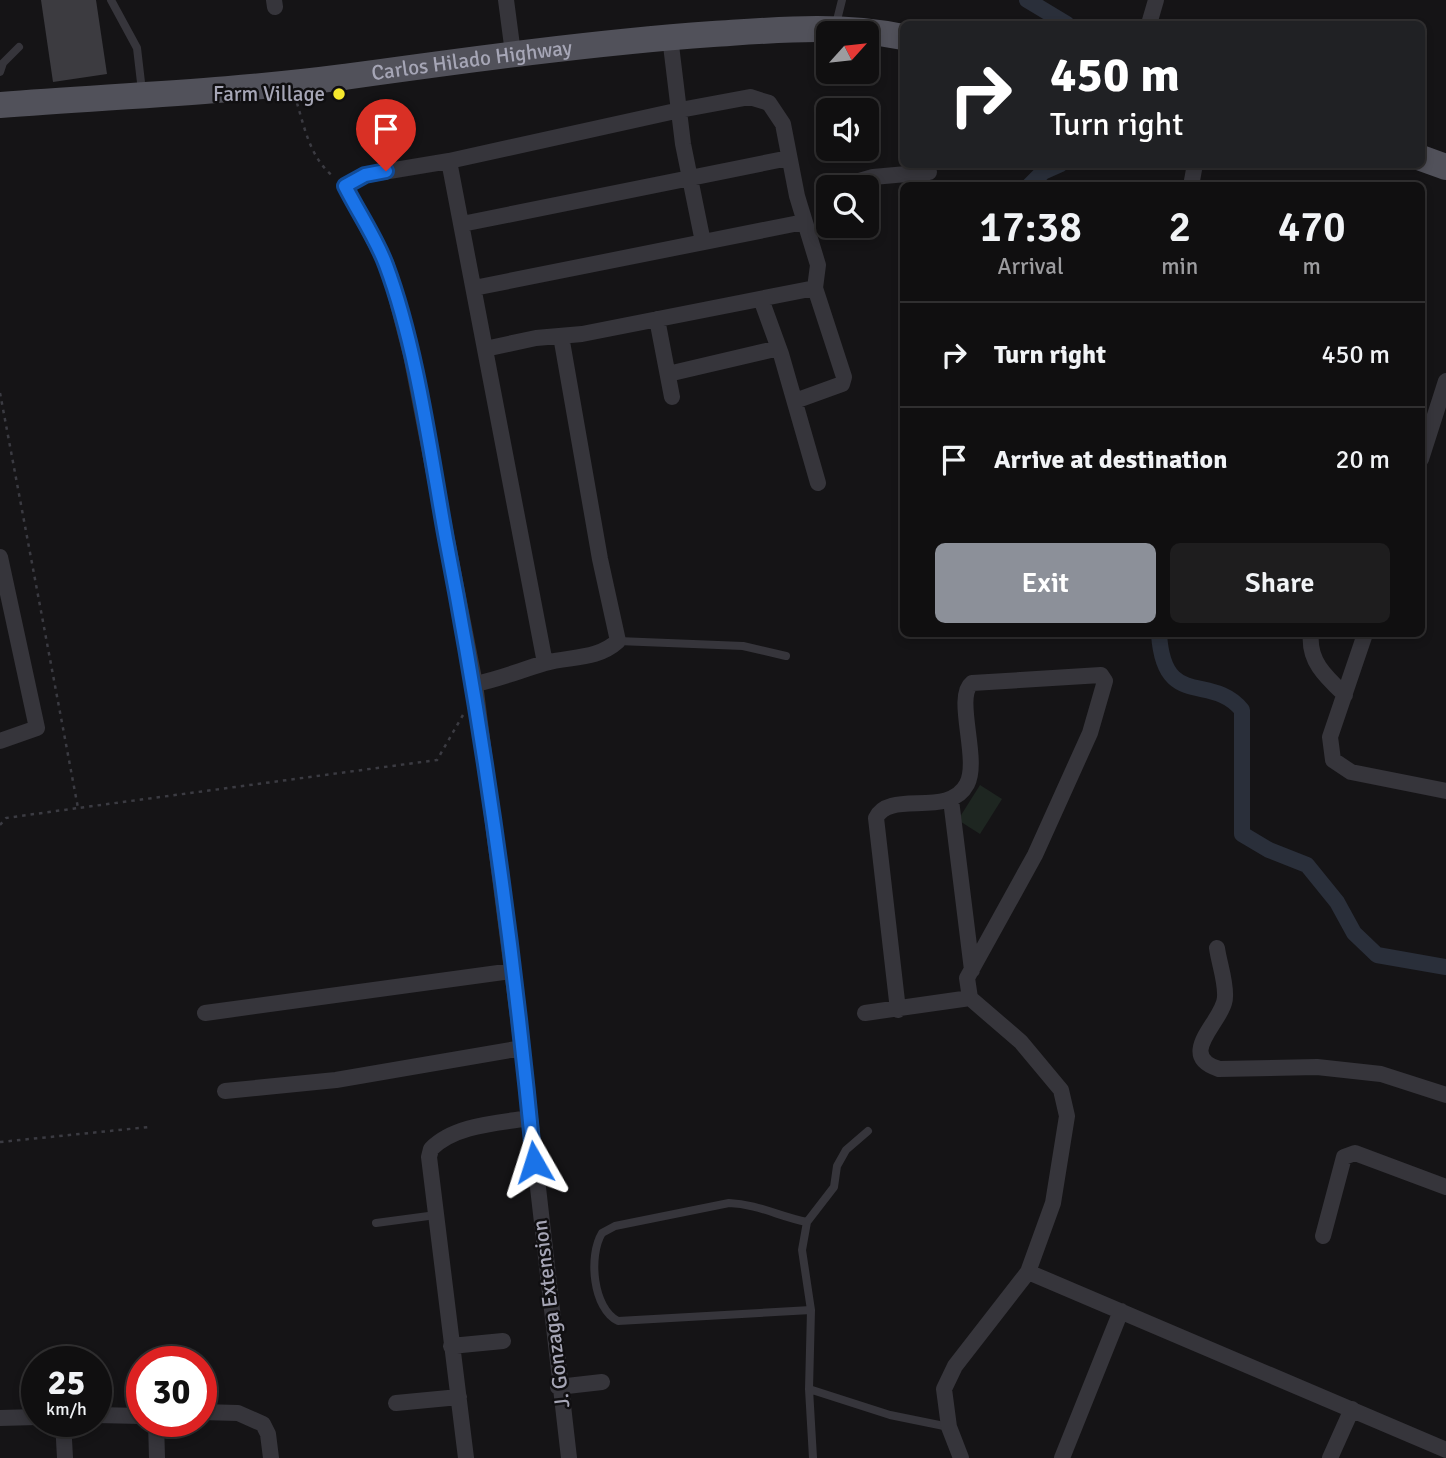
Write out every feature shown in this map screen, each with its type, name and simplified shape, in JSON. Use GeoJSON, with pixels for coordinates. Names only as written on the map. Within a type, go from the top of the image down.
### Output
{"type":"FeatureCollection","features":[{"type":"Feature","properties":{"kind":"main road","name":"Carlos Hilado Highway"},"geometry":{"type":"LineString","coordinates":[[0,106],[294,82],[513,53],[670,37],[816,29]]}},
{"type":"Feature","properties":{"kind":"main road","name":"Carlos Hilado Highway"},"geometry":{"type":"LineString","coordinates":[[879,34],[900,37]]}},
{"type":"Feature","properties":{"kind":"main road"},"geometry":{"type":"LineString","coordinates":[[1425,159],[1446,167]]}},
{"type":"Feature","properties":{"kind":"street"},"geometry":{"type":"LineString","coordinates":[[506,0],[513,53]]}},
{"type":"Feature","properties":{"kind":"street"},"geometry":{"type":"LineString","coordinates":[[1150,21],[1156,0]]}},
{"type":"Feature","properties":{"kind":"street"},"geometry":{"type":"LineString","coordinates":[[670,37],[690,178],[703,242]]}},
{"type":"Feature","properties":{"kind":"street"},"geometry":{"type":"LineString","coordinates":[[345,186],[365,175],[449,161],[680,110],[750,97],[769,103],[783,124],[804,222],[818,265],[815,288],[843,382],[795,401]]}},
{"type":"Feature","properties":{"kind":"street"},"geometry":{"type":"LineString","coordinates":[[462,224],[789,158]]}},
{"type":"Feature","properties":{"kind":"street"},"geometry":{"type":"LineString","coordinates":[[449,161],[545,663]]}},
{"type":"Feature","properties":{"kind":"street"},"geometry":{"type":"LineString","coordinates":[[879,177],[929,174]]}},
{"type":"Feature","properties":{"kind":"street","name":"J. Gonzaga Extension"},"geometry":{"type":"LineString","coordinates":[[345,186],[386,263],[400,313],[475,687],[522,1048],[558,1387],[569,1458]]}},
{"type":"Feature","properties":{"kind":"street"},"geometry":{"type":"LineString","coordinates":[[474,288],[804,222]]}},
{"type":"Feature","properties":{"kind":"street"},"geometry":{"type":"LineString","coordinates":[[485,349],[815,288]]}},
{"type":"Feature","properties":{"kind":"street"},"geometry":{"type":"LineString","coordinates":[[761,299],[779,348],[818,483]]}},
{"type":"Feature","properties":{"kind":"street"},"geometry":{"type":"LineString","coordinates":[[657,319],[672,397]]}},
{"type":"Feature","properties":{"kind":"street"},"geometry":{"type":"LineString","coordinates":[[475,687],[545,663],[595,655],[618,641],[600,559],[561,336]]}},
{"type":"Feature","properties":{"kind":"street"},"geometry":{"type":"LineString","coordinates":[[668,373],[779,348]]}},
{"type":"Feature","properties":{"kind":"street"},"geometry":{"type":"LineString","coordinates":[[1425,447],[1446,381]]}},
{"type":"Feature","properties":{"kind":"street"},"geometry":{"type":"LineString","coordinates":[[0,557],[37,728],[0,741]]}},
{"type":"Feature","properties":{"kind":"street"},"geometry":{"type":"LineString","coordinates":[[1311,637],[1312,656],[1322,673],[1345,695]]}},
{"type":"Feature","properties":{"kind":"street"},"geometry":{"type":"LineString","coordinates":[[1364,637],[1330,737],[1333,760],[1352,772],[1446,791]]}},
{"type":"Feature","properties":{"kind":"street"},"geometry":{"type":"LineString","coordinates":[[898,1010],[876,818],[888,807],[951,800],[966,786],[972,765],[967,687],[972,683],[1101,675],[1105,681],[1090,733],[1023,878],[972,970],[966,987],[970,998],[1021,1042],[1061,1090],[1067,1115],[1053,1203],[1028,1272],[955,1366],[944,1389],[949,1427],[961,1458]]}},
{"type":"Feature","properties":{"kind":"street"},"geometry":{"type":"LineString","coordinates":[[951,800],[972,970]]}},
{"type":"Feature","properties":{"kind":"street"},"geometry":{"type":"LineString","coordinates":[[1217,948],[1226,996],[1200,1044],[1209,1065],[1219,1069],[1317,1067],[1381,1074],[1446,1095]]}},
{"type":"Feature","properties":{"kind":"street"},"geometry":{"type":"LineString","coordinates":[[205,1013],[512,971]]}},
{"type":"Feature","properties":{"kind":"street"},"geometry":{"type":"LineString","coordinates":[[865,1013],[970,998]]}},
{"type":"Feature","properties":{"kind":"street"},"geometry":{"type":"LineString","coordinates":[[225,1091],[336,1080],[522,1048]]}},
{"type":"Feature","properties":{"kind":"street"},"geometry":{"type":"LineString","coordinates":[[466,1458],[436,1215],[431,1149],[445,1139],[484,1126],[530,1118]]}},
{"type":"Feature","properties":{"kind":"street"},"geometry":{"type":"LineString","coordinates":[[1322,1236],[1344,1157],[1355,1153],[1446,1187]]}},
{"type":"Feature","properties":{"kind":"street"},"geometry":{"type":"LineString","coordinates":[[1028,1272],[1446,1450]]}},
{"type":"Feature","properties":{"kind":"street"},"geometry":{"type":"LineString","coordinates":[[1062,1458],[1121,1311]]}},
{"type":"Feature","properties":{"kind":"street"},"geometry":{"type":"LineString","coordinates":[[452,1346],[503,1341]]}},
{"type":"Feature","properties":{"kind":"street"},"geometry":{"type":"LineString","coordinates":[[558,1387],[602,1382]]}},
{"type":"Feature","properties":{"kind":"street"},"geometry":{"type":"LineString","coordinates":[[396,1403],[459,1397]]}},
{"type":"Feature","properties":{"kind":"street"},"geometry":{"type":"LineString","coordinates":[[1330,1458],[1352,1409]]}},
{"type":"Feature","properties":{"kind":"street"},"geometry":{"type":"LineString","coordinates":[[217,1412],[237,1413],[263,1424],[268,1434],[271,1458]]}},
{"type":"Feature","properties":{"kind":"street"},"geometry":{"type":"LineString","coordinates":[[0,1418],[21,1417]]}},
{"type":"Feature","properties":{"kind":"street"},"geometry":{"type":"LineString","coordinates":[[64,1437],[65,1458]]}},
{"type":"Feature","properties":{"kind":"street"},"geometry":{"type":"LineString","coordinates":[[157,1437],[158,1458]]}},
{"type":"Feature","properties":{"kind":"lane"},"geometry":{"type":"LineString","coordinates":[[111,0],[137,48],[142,94]]}},
{"type":"Feature","properties":{"kind":"lane"},"geometry":{"type":"LineString","coordinates":[[837,21],[842,0]]}},
{"type":"Feature","properties":{"kind":"lane"},"geometry":{"type":"LineString","coordinates":[[0,72],[3,63],[19,47]]}},
{"type":"Feature","properties":{"kind":"lane"},"geometry":{"type":"LineString","coordinates":[[618,641],[743,646],[786,656]]}},
{"type":"Feature","properties":{"kind":"lane"},"geometry":{"type":"LineString","coordinates":[[813,1458],[809,1389],[810,1310],[802,1250],[807,1222],[834,1187],[837,1166],[846,1150],[868,1131]]}},
{"type":"Feature","properties":{"kind":"lane"},"geometry":{"type":"LineString","coordinates":[[807,1222],[781,1218],[748,1204],[729,1203],[615,1226],[602,1233],[596,1255],[598,1296],[608,1317],[618,1321],[810,1310]]}},
{"type":"Feature","properties":{"kind":"lane"},"geometry":{"type":"LineString","coordinates":[[376,1223],[436,1215]]}},
{"type":"Feature","properties":{"kind":"lane"},"geometry":{"type":"LineString","coordinates":[[809,1389],[890,1415],[949,1427]]}},
{"type":"Feature","properties":{"kind":"path"},"geometry":{"type":"LineString","coordinates":[[294,82],[309,143],[318,160],[345,186]]}},
{"type":"Feature","properties":{"kind":"path"},"geometry":{"type":"LineString","coordinates":[[0,393],[78,808]]}},
{"type":"Feature","properties":{"kind":"path"},"geometry":{"type":"LineString","coordinates":[[0,825],[6,818],[437,760],[475,687]]}},
{"type":"Feature","properties":{"kind":"path"},"geometry":{"type":"LineString","coordinates":[[0,1142],[149,1127]]}},
{"type":"Feature","properties":{"kind":"shaded area"},"geometry":{"type":"Polygon","coordinates":[[[980,785],[1002,799],[980,834],[958,820],[980,785]]]}},
{"type":"Feature","properties":{"kind":"building"},"geometry":{"type":"Polygon","coordinates":[[[41,0],[96,0],[107,74],[53,82],[41,0]]]}},
{"type":"Feature","properties":{"kind":"waterway"},"geometry":{"type":"LineString","coordinates":[[1027,0],[1062,21]]}},
{"type":"Feature","properties":{"kind":"waterway"},"geometry":{"type":"LineString","coordinates":[[1033,182],[1043,172],[1052,168]]}},
{"type":"Feature","properties":{"kind":"waterway"},"geometry":{"type":"LineString","coordinates":[[1160,637],[1163,658],[1170,673],[1179,682],[1217,693],[1230,699],[1242,710],[1242,834],[1269,850],[1307,865],[1337,902],[1354,933],[1377,955],[1446,967]]}},
{"type":"Feature","properties":{"kind":"place","name":"Farm Village"},"geometry":{"type":"Point","coordinates":[339,94]}},
{"type":"Feature","properties":{"kind":"route"},"geometry":{"type":"LineString","coordinates":[[386,171],[353,179],[345,186],[386,263],[411,355],[470,656],[492,801],[534,1162]]}}]}
